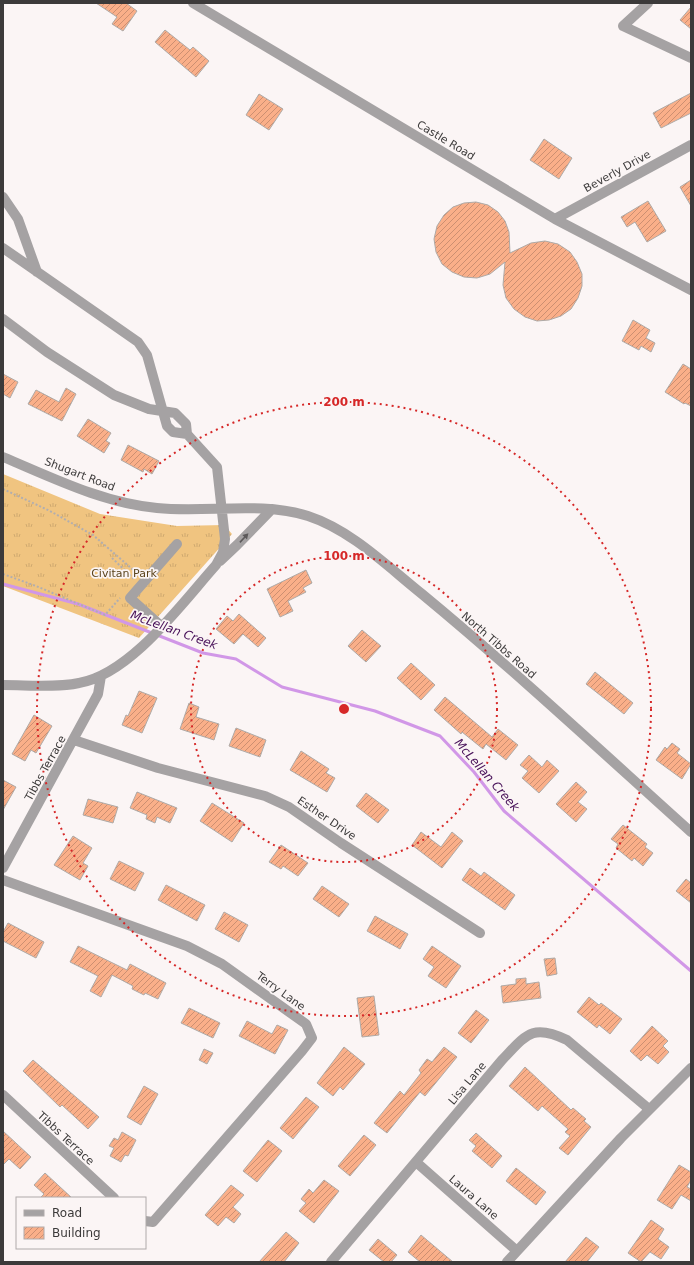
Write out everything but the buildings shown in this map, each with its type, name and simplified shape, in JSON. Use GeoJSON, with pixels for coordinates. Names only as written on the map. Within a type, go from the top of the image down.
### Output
{"type":"FeatureCollection","features":[{"type":"Feature","properties":{"kind":"street","name":"Castle Road"},"geometry":{"type":"LineString","coordinates":[[193,3],[555,219],[691,290]]}},
{"type":"Feature","properties":{"kind":"street"},"geometry":{"type":"LineString","coordinates":[[648,3],[624,26],[691,58]]}},
{"type":"Feature","properties":{"kind":"street","name":"Beverly Drive"},"geometry":{"type":"LineString","coordinates":[[555,219],[691,145]]}},
{"type":"Feature","properties":{"kind":"street"},"geometry":{"type":"LineString","coordinates":[[3,197],[18,219],[37,272]]}},
{"type":"Feature","properties":{"kind":"street"},"geometry":{"type":"LineString","coordinates":[[3,248],[138,342],[147,355],[167,426],[173,432],[187,434]]}},
{"type":"Feature","properties":{"kind":"street"},"geometry":{"type":"LineString","coordinates":[[3,319],[47,352],[114,395],[162,412],[175,413],[186,424],[187,434],[217,467],[223,510],[225,539],[223,552],[216,565]]}},
{"type":"Feature","properties":{"kind":"street","name":"Shugart Road"},"geometry":{"type":"LineString","coordinates":[[3,457],[106,498],[159,508],[223,510]]}},
{"type":"Feature","properties":{"kind":"street"},"geometry":{"type":"LineString","coordinates":[[3,686],[80,683],[101,676],[119,667],[136,653],[216,565],[272,509]]}},
{"type":"Feature","properties":{"kind":"street","name":"North Tibbs Road"},"geometry":{"type":"LineString","coordinates":[[223,510],[272,509],[302,515],[324,523],[375,556],[468,632],[691,832]]}},
{"type":"Feature","properties":{"kind":"street"},"geometry":{"type":"LineString","coordinates":[[160,627],[130,598],[177,544]]}},
{"type":"Feature","properties":{"kind":"street","name":"Tibbs Terrace"},"geometry":{"type":"LineString","coordinates":[[3,868],[98,694],[101,676]]}},
{"type":"Feature","properties":{"kind":"street","name":"Esther Drive"},"geometry":{"type":"LineString","coordinates":[[74,740],[158,768],[259,794],[289,806],[480,933]]}},
{"type":"Feature","properties":{"kind":"street","name":"Terry Lane"},"geometry":{"type":"LineString","coordinates":[[3,880],[187,946],[222,964],[306,1024],[312,1038],[149,1222]]}},
{"type":"Feature","properties":{"kind":"street","name":"Lisa Lane"},"geometry":{"type":"LineString","coordinates":[[331,1262],[502,1060],[525,1037],[541,1031],[552,1033],[567,1040],[649,1109]]}},
{"type":"Feature","properties":{"kind":"street"},"geometry":{"type":"LineString","coordinates":[[507,1262],[649,1109],[691,1068]]}},
{"type":"Feature","properties":{"kind":"street","name":"Tibbs Terrace"},"geometry":{"type":"LineString","coordinates":[[3,1095],[113,1197]]}},
{"type":"Feature","properties":{"kind":"street","name":"Laura Lane"},"geometry":{"type":"LineString","coordinates":[[416,1162],[517,1251]]}},
{"type":"Feature","properties":{"kind":"path"},"geometry":{"type":"LineString","coordinates":[[3,489],[50,511],[93,535],[138,575]]}},
{"type":"Feature","properties":{"kind":"path"},"geometry":{"type":"LineString","coordinates":[[112,558],[135,580]]}},
{"type":"Feature","properties":{"kind":"path"},"geometry":{"type":"LineString","coordinates":[[3,574],[105,615],[120,597]]}},
{"type":"Feature","properties":{"kind":"green space","name":"Civitan Park"},"geometry":{"type":"Polygon","coordinates":[[[3,474],[100,514],[177,526],[224,525],[232,534],[139,638],[3,586],[3,474]]]}},
{"type":"Feature","properties":{"kind":"waterway","name":"McLellan Creek"},"geometry":{"type":"LineString","coordinates":[[3,584],[78,604],[203,653],[236,659],[282,687],[375,711],[440,736],[474,772],[504,811],[691,971]]}}]}
